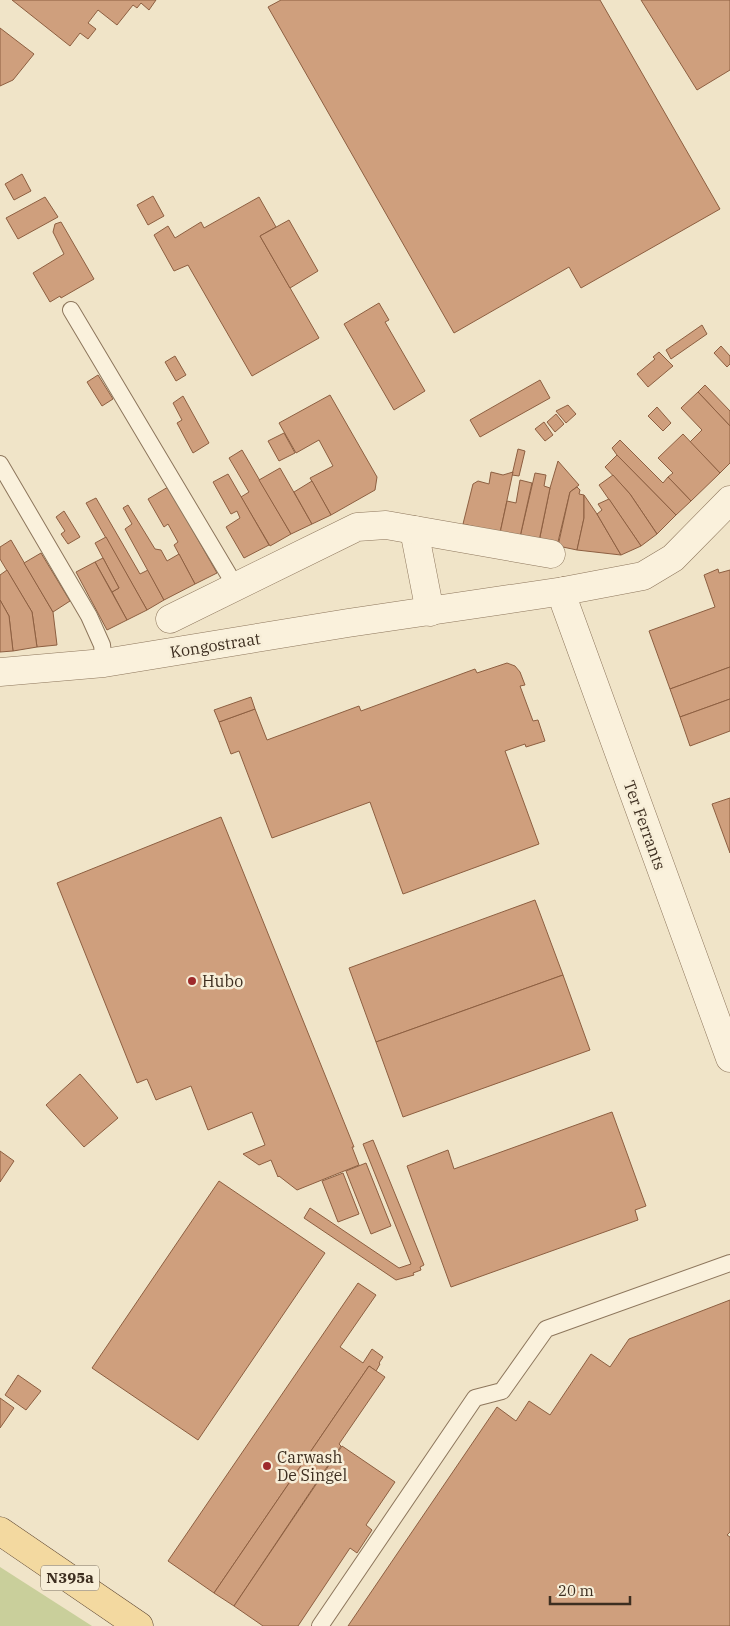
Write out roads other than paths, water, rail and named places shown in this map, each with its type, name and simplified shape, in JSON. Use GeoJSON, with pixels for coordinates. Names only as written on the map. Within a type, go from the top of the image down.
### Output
{"type":"FeatureCollection","features":[{"type":"Feature","properties":{"kind":"main road","name":"N395a"},"geometry":{"type":"LineString","coordinates":[[0,1531],[139,1626]]}},
{"type":"Feature","properties":{"kind":"street","name":"Kongostraat"},"geometry":{"type":"LineString","coordinates":[[0,672],[104,663],[348,623],[564,591],[643,576],[673,558],[730,500]]}},
{"type":"Feature","properties":{"kind":"street","name":"Kongostraat"},"geometry":{"type":"LineString","coordinates":[[170,619],[357,527],[386,525],[551,554]]}},
{"type":"Feature","properties":{"kind":"street"},"geometry":{"type":"LineString","coordinates":[[414,530],[430,612]]}},
{"type":"Feature","properties":{"kind":"street","name":"Ter Ferrants"},"geometry":{"type":"LineString","coordinates":[[564,591],[566,604],[730,1058]]}},
{"type":"Feature","properties":{"kind":"lane"},"geometry":{"type":"LineString","coordinates":[[71,310],[236,587]]}},
{"type":"Feature","properties":{"kind":"lane"},"geometry":{"type":"LineString","coordinates":[[0,464],[89,616],[102,645],[104,663]]}},
{"type":"Feature","properties":{"kind":"lane"},"geometry":{"type":"LineString","coordinates":[[320,1626],[475,1398],[502,1391],[546,1329],[730,1263]]}},
{"type":"Feature","properties":{"kind":"place","name":"Hubo"},"geometry":{"type":"Point","coordinates":[192,981]}},
{"type":"Feature","properties":{"kind":"place","name":"Carwash De Singel"},"geometry":{"type":"Point","coordinates":[267,1466]}}]}
